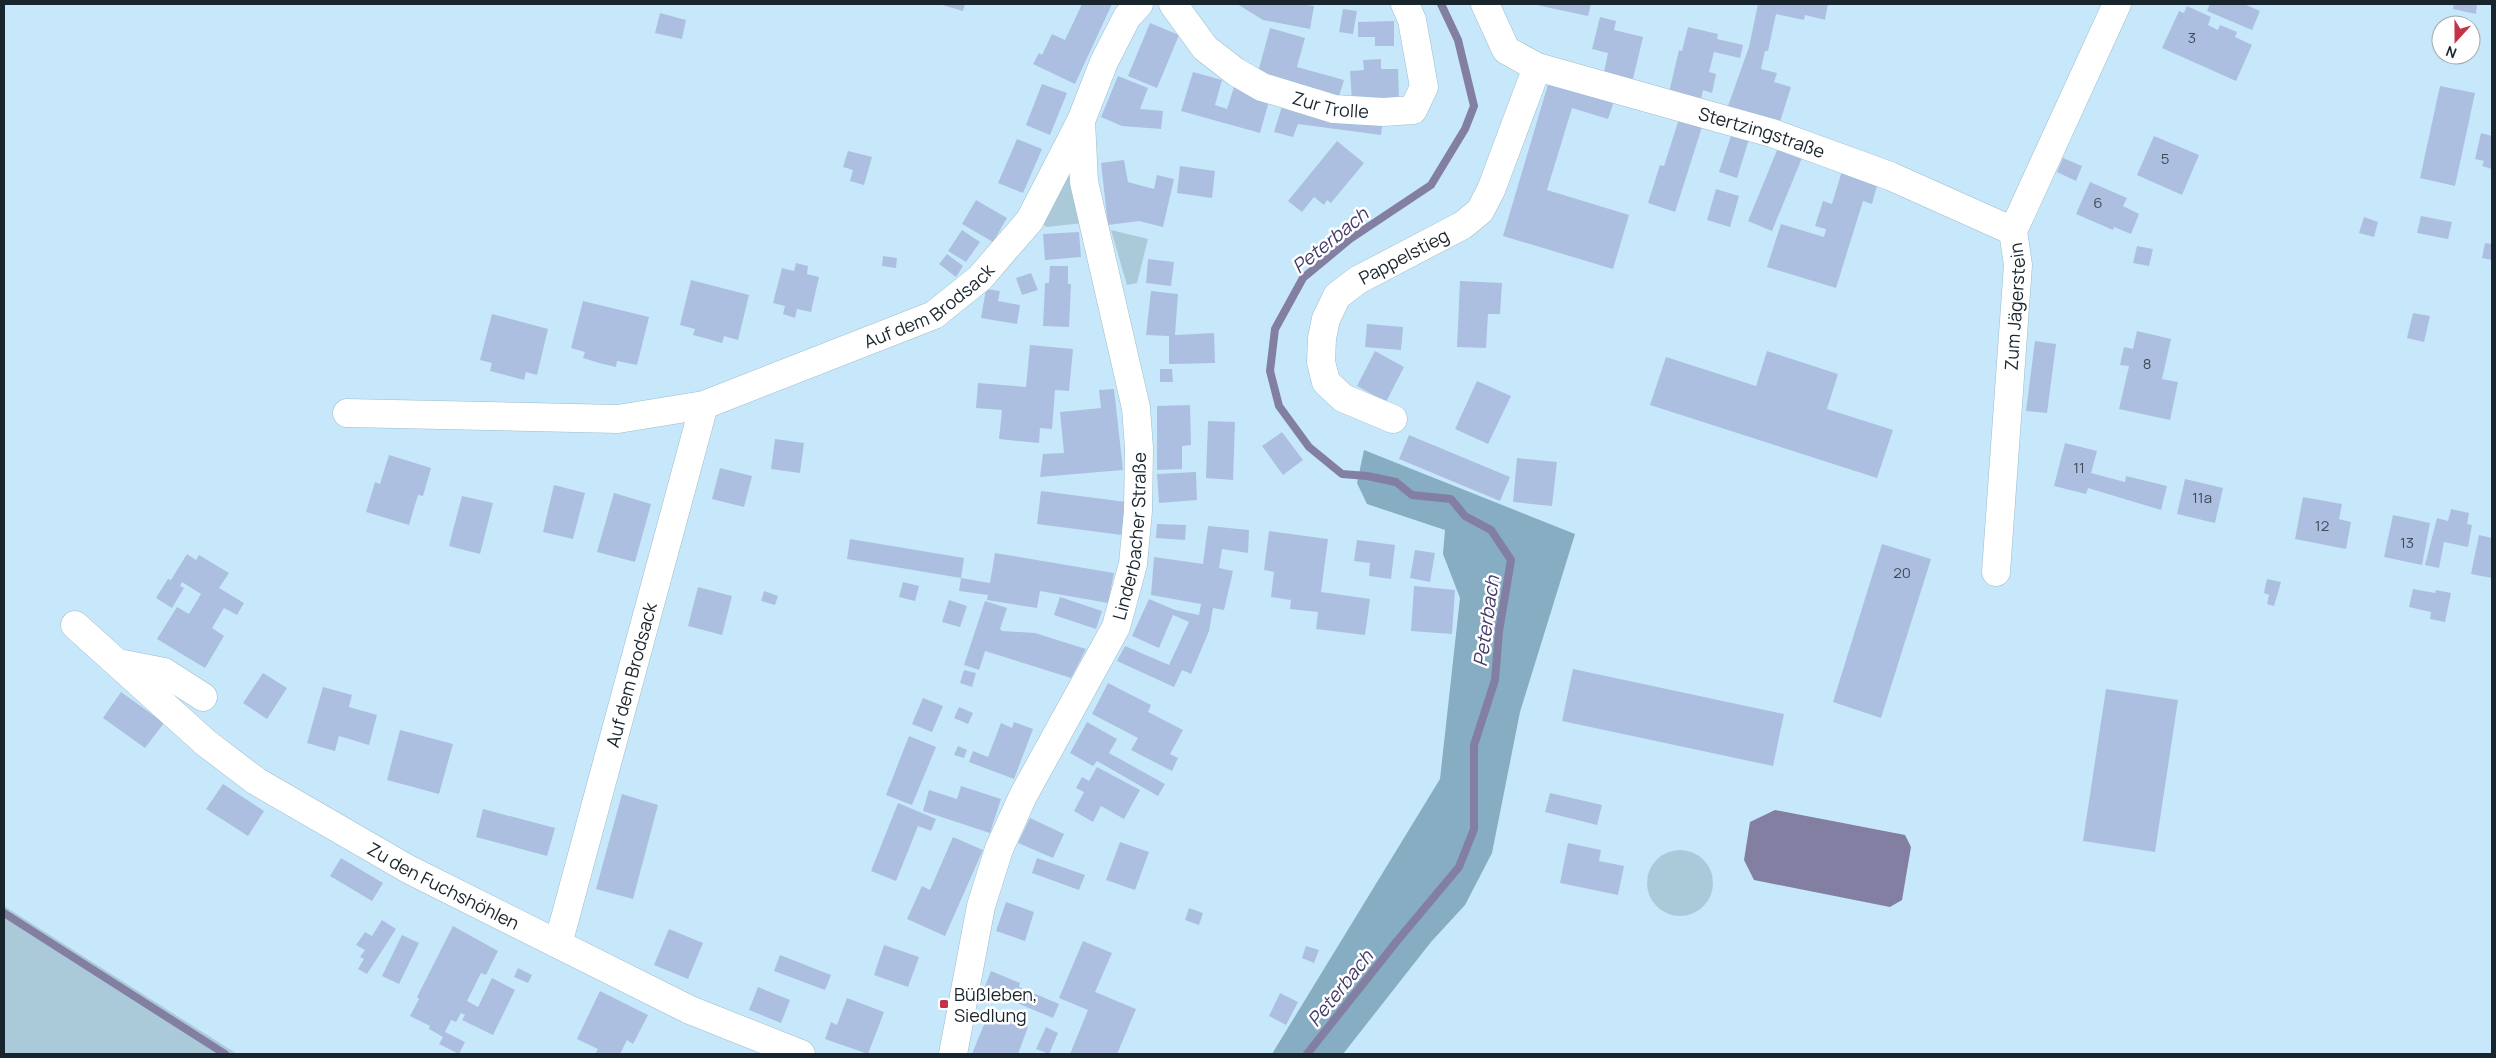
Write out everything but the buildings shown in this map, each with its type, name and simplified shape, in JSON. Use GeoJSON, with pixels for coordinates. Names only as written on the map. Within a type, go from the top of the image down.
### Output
{"type":"FeatureCollection","features":[{"type":"Feature","properties":{"kind":"street","name":"Linderbacher Straße"},"geometry":{"type":"LineString","coordinates":[[953,1054],[981,906],[999,849],[1023,796],[1116,626],[1133,564],[1138,511],[1139,448],[1136,408],[1084,182],[1080,121],[1104,62],[1127,17],[1139,4]]}},
{"type":"Feature","properties":{"kind":"street","name":"Zur Trolle"},"geometry":{"type":"LineString","coordinates":[[1173,4],[1205,48],[1236,72],[1262,87],[1334,109],[1383,112],[1413,110],[1424,87],[1412,20],[1405,4]]}},
{"type":"Feature","properties":{"kind":"street","name":"Stertzingstraße"},"geometry":{"type":"LineString","coordinates":[[1486,4],[1506,50],[1537,67],[1772,133],[1890,176],[2013,231]]}},
{"type":"Feature","properties":{"kind":"street","name":"Zum Jägerstein"},"geometry":{"type":"LineString","coordinates":[[1996,572],[2018,265],[2013,231],[2117,4]]}},
{"type":"Feature","properties":{"kind":"street","name":"Pappelstieg"},"geometry":{"type":"LineString","coordinates":[[1393,419],[1343,398],[1326,382],[1320,362],[1326,318],[1337,296],[1358,280],[1463,224],[1480,211],[1491,190],[1537,67]]}},
{"type":"Feature","properties":{"kind":"street","name":"Auf dem Brodsack"},"geometry":{"type":"LineString","coordinates":[[346,413],[618,419],[704,405],[934,315],[980,278],[1030,220],[1080,121]]}},
{"type":"Feature","properties":{"kind":"street","name":"Auf dem Brodsack"},"geometry":{"type":"LineString","coordinates":[[558,944],[704,405]]}},
{"type":"Feature","properties":{"kind":"street","name":"Zu den Fuchshöhlen"},"geometry":{"type":"LineString","coordinates":[[76,625],[206,743],[256,781],[408,869],[690,1010],[801,1054]]}},
{"type":"Feature","properties":{"kind":"street"},"geometry":{"type":"LineString","coordinates":[[118,663],[164,672],[203,697]]}},
{"type":"Feature","properties":{"kind":"shaded area"},"geometry":{"type":"Polygon","coordinates":[[[1073,176],[1083,223],[1046,227],[1042,222],[1064,178],[1073,176]]]}},
{"type":"Feature","properties":{"kind":"shaded area"},"geometry":{"type":"Polygon","coordinates":[[[1111,230],[1148,239],[1137,283],[1127,285],[1111,230]]]}},
{"type":"Feature","properties":{"kind":"shaded area"},"geometry":{"type":"Polygon","coordinates":[[[1364,450],[1575,534],[1520,712],[1492,853],[1465,905],[1431,942],[1343,1054],[1272,1054],[1440,779],[1460,598],[1443,554],[1445,530],[1367,504],[1357,483],[1364,450]]]}},
{"type":"Feature","properties":{"kind":"shaded area"},"geometry":{"type":"Polygon","coordinates":[[[1775,810],[1905,835],[1911,847],[1902,900],[1890,907],[1754,880],[1744,860],[1750,822],[1775,810]]]}},
{"type":"Feature","properties":{"kind":"shaded area"},"geometry":{"type":"Polygon","coordinates":[[[1686,850],[1704,859],[1711,870],[1713,883],[1711,896],[1704,907],[1693,914],[1674,916],[1656,907],[1649,896],[1647,877],[1656,859],[1667,852],[1686,850]]]}},
{"type":"Feature","properties":{"kind":"shaded area"},"geometry":{"type":"Polygon","coordinates":[[[4,906],[237,1054],[4,1054],[4,906]]]}},
{"type":"Feature","properties":{"kind":"waterway","name":"Peterbach"},"geometry":{"type":"LineString","coordinates":[[1307,1054],[1459,867],[1474,829],[1474,745],[1495,680],[1499,631],[1511,560],[1491,530],[1465,516],[1451,499],[1412,495],[1396,482],[1367,476],[1342,474],[1309,447],[1279,406],[1270,371],[1275,329],[1303,278],[1350,239],[1431,185],[1465,129],[1474,106],[1458,40],[1441,4]]}},
{"type":"Feature","properties":{"kind":"waterway"},"geometry":{"type":"LineString","coordinates":[[4,913],[225,1054]]}},
{"type":"Feature","properties":{"kind":"place","name":"Büßleben, Siedlung"},"geometry":{"type":"Point","coordinates":[944,1004]}}]}
